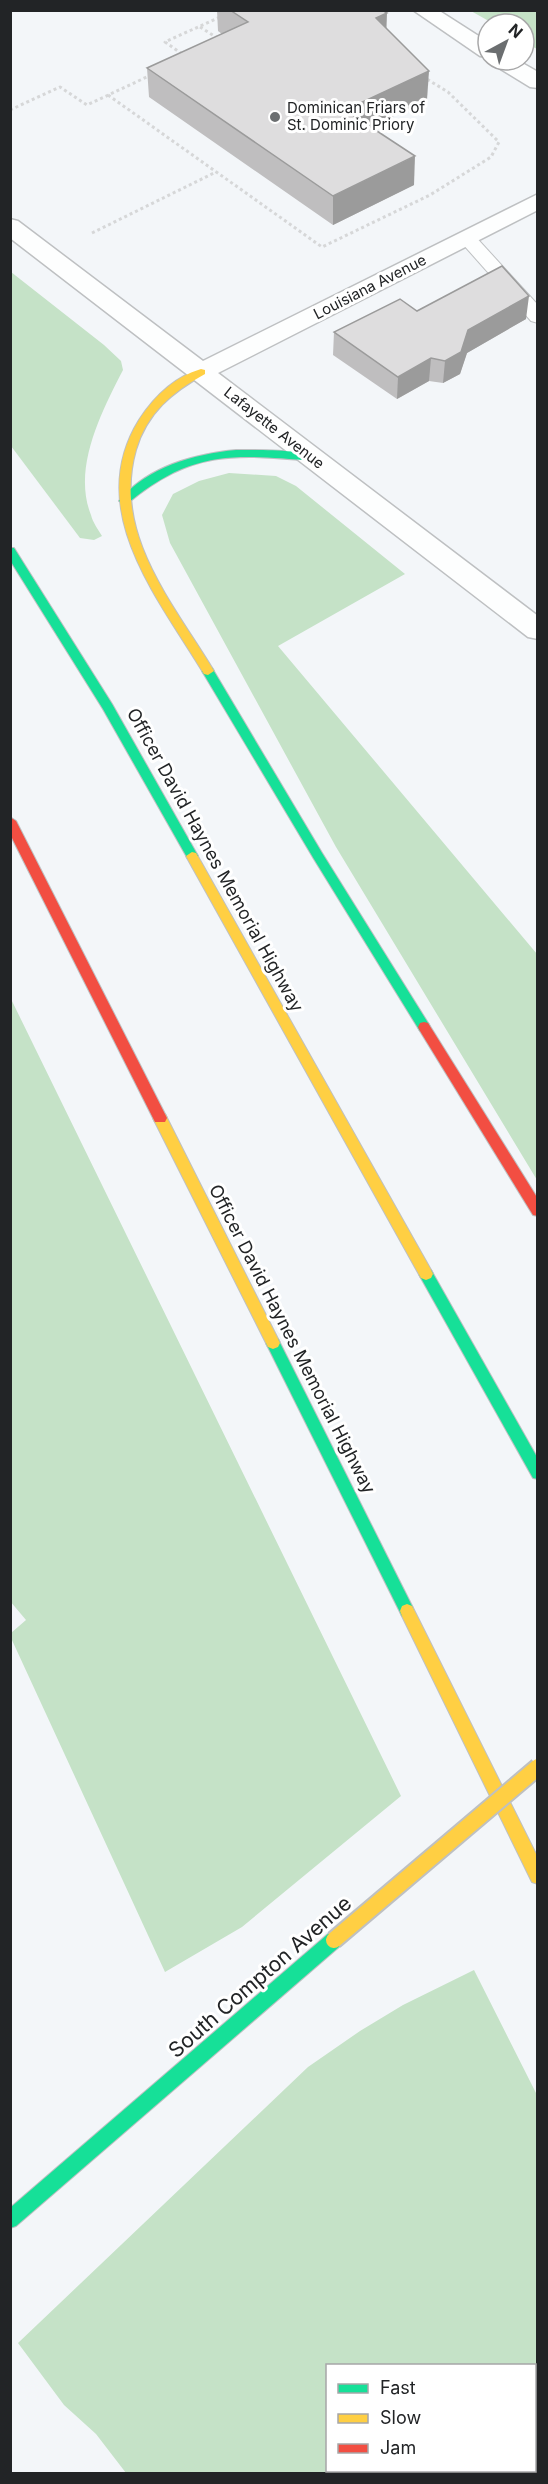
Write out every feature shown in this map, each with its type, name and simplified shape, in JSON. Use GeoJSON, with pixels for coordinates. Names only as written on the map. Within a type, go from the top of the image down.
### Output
{"type":"FeatureCollection","features":[{"type":"Feature","properties":{"kind":"main road"},"geometry":{"type":"LineString","coordinates":[[201,372],[163,395],[143,422],[126,468],[124,501],[134,540],[157,585],[318,856],[436,1049],[526,1189],[537,1211]]}},
{"type":"Feature","properties":{"kind":"main road"},"geometry":{"type":"LineString","coordinates":[[124,501],[150,478],[170,466],[197,456],[249,452],[312,458]]}},
{"type":"Feature","properties":{"kind":"main road","name":"Officer David Haynes Memorial Highway"},"geometry":{"type":"LineString","coordinates":[[10,551],[108,707],[537,1473]]}},
{"type":"Feature","properties":{"kind":"main road","name":"Officer David Haynes Memorial Highway"},"geometry":{"type":"LineString","coordinates":[[10,820],[316,1428],[537,1876]]}},
{"type":"Feature","properties":{"kind":"main road","name":"South Compton Avenue"},"geometry":{"type":"LineString","coordinates":[[10,2220],[537,1767]]}},
{"type":"Feature","properties":{"kind":"street"},"geometry":{"type":"LineString","coordinates":[[423,10],[476,43]]}},
{"type":"Feature","properties":{"kind":"street"},"geometry":{"type":"LineString","coordinates":[[521,72],[537,82]]}},
{"type":"Feature","properties":{"kind":"street","name":"Louisiana Avenue"},"geometry":{"type":"LineString","coordinates":[[201,372],[537,201]]}},
{"type":"Feature","properties":{"kind":"street","name":"Lafayette Avenue"},"geometry":{"type":"LineString","coordinates":[[10,226],[537,630]]}},
{"type":"Feature","properties":{"kind":"lane"},"geometry":{"type":"LineString","coordinates":[[467,238],[537,317]]}},
{"type":"Feature","properties":{"kind":"path"},"geometry":{"type":"LineString","coordinates":[[188,58],[165,42],[226,14]]}},
{"type":"Feature","properties":{"kind":"path"},"geometry":{"type":"LineString","coordinates":[[200,26],[223,41],[214,46]]}},
{"type":"Feature","properties":{"kind":"path"},"geometry":{"type":"LineString","coordinates":[[10,110],[60,87],[87,105],[158,72]]}},
{"type":"Feature","properties":{"kind":"path"},"geometry":{"type":"LineString","coordinates":[[108,95],[322,247],[430,195],[492,157],[499,142],[448,92],[419,73]]}},
{"type":"Feature","properties":{"kind":"path"},"geometry":{"type":"LineString","coordinates":[[92,233],[216,172]]}},
{"type":"Feature","properties":{"kind":"green space"},"geometry":{"type":"Polygon","coordinates":[[[471,11],[537,11],[537,49],[536,12],[476,12],[476,14],[471,11]]]}},
{"type":"Feature","properties":{"kind":"green space"},"geometry":{"type":"Polygon","coordinates":[[[11,272],[121,361],[123,370],[106,403],[87,459],[86,497],[93,521],[102,536],[94,540],[80,538],[11,446],[11,272]]]}},
{"type":"Feature","properties":{"kind":"green space"},"geometry":{"type":"Polygon","coordinates":[[[229,473],[276,476],[296,486],[405,574],[278,646],[537,954],[537,1180],[336,847],[170,543],[162,515],[173,494],[199,481],[229,473]]]}},
{"type":"Feature","properties":{"kind":"green space"},"geometry":{"type":"Polygon","coordinates":[[[11,999],[401,1796],[242,1927],[165,1972],[11,1638],[11,1633],[26,1620],[10,1601],[11,999]]]}},
{"type":"Feature","properties":{"kind":"green space"},"geometry":{"type":"Polygon","coordinates":[[[474,1970],[537,2095],[537,2473],[126,2473],[96,2434],[64,2405],[18,2343],[308,2067],[403,2005],[474,1970]]]}},
{"type":"Feature","properties":{"kind":"building","name":"Dominican Friars of St. Dominic Priory"},"geometry":{"type":"Polygon","coordinates":[[[230,10],[382,10],[387,13],[376,18],[429,71],[345,110],[415,156],[333,196],[147,68],[248,22],[230,10]]]}},
{"type":"Feature","properties":{"kind":"building"},"geometry":{"type":"Polygon","coordinates":[[[502,266],[529,296],[468,330],[461,352],[445,361],[431,358],[398,377],[334,332],[400,299],[417,311],[502,266]]]}},
{"type":"Feature","properties":{"kind":"traffic: fast"},"geometry":{"type":"LineString","coordinates":[[124,501],[167,470],[190,461],[236,454],[313,458]]}},
{"type":"Feature","properties":{"kind":"traffic: fast"},"geometry":{"type":"LineString","coordinates":[[10,551],[108,707],[192,856]]}},
{"type":"Feature","properties":{"kind":"traffic: fast"},"geometry":{"type":"LineString","coordinates":[[208,671],[318,856],[424,1027]]}},
{"type":"Feature","properties":{"kind":"traffic: fast"},"geometry":{"type":"LineString","coordinates":[[426,1274],[538,1473]]}},
{"type":"Feature","properties":{"kind":"traffic: fast"},"geometry":{"type":"LineString","coordinates":[[273,1343],[407,1611]]}},
{"type":"Feature","properties":{"kind":"traffic: fast"},"geometry":{"type":"LineString","coordinates":[[10,2220],[334,1940]]}},
{"type":"Feature","properties":{"kind":"traffic: slow"},"geometry":{"type":"LineString","coordinates":[[201,372],[166,393],[150,411],[133,443],[128,461],[124,498],[126,517],[138,552],[156,587],[208,671]]}},
{"type":"Feature","properties":{"kind":"traffic: slow"},"geometry":{"type":"LineString","coordinates":[[192,856],[426,1274]]}},
{"type":"Feature","properties":{"kind":"traffic: slow"},"geometry":{"type":"LineString","coordinates":[[160,1118],[273,1343]]}},
{"type":"Feature","properties":{"kind":"traffic: slow"},"geometry":{"type":"LineString","coordinates":[[407,1611],[538,1876]]}},
{"type":"Feature","properties":{"kind":"traffic: slow"},"geometry":{"type":"LineString","coordinates":[[334,1940],[538,1767]]}},
{"type":"Feature","properties":{"kind":"traffic: jam"},"geometry":{"type":"LineString","coordinates":[[10,821],[160,1118]]}},
{"type":"Feature","properties":{"kind":"traffic: jam"},"geometry":{"type":"LineString","coordinates":[[424,1027],[538,1211]]}},
{"type":"Feature","properties":{"kind":"place","name":"Dominican Friars of St. Dominic Priory"},"geometry":{"type":"Point","coordinates":[275,117]}}]}
